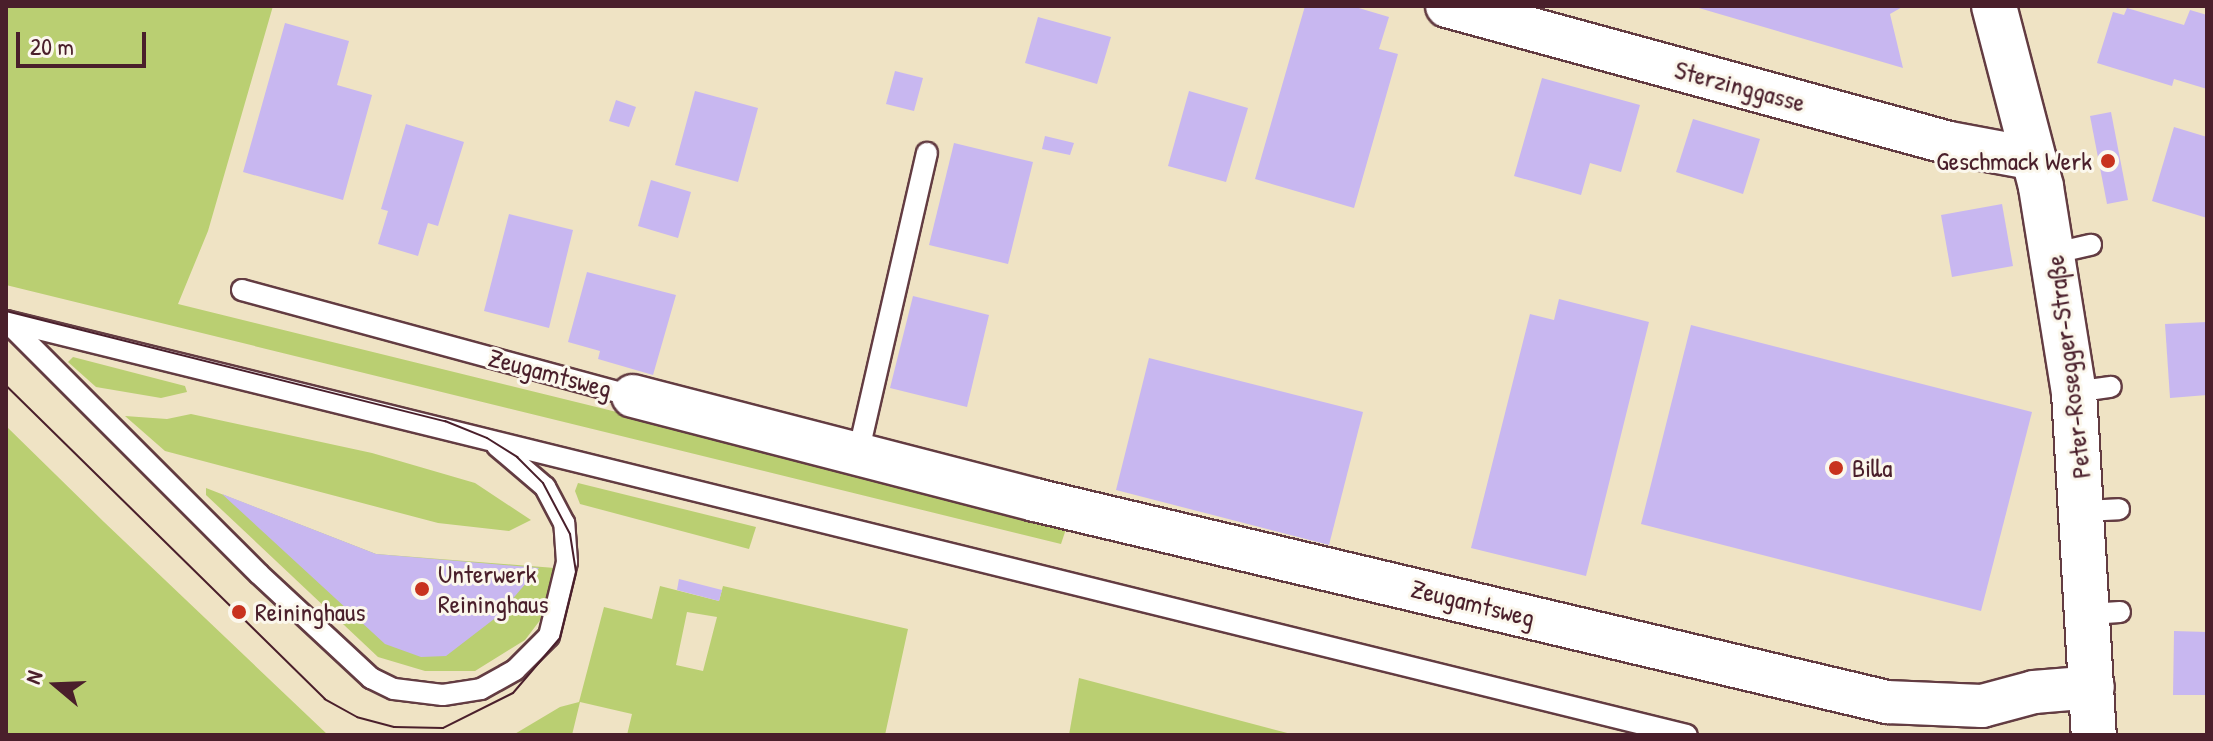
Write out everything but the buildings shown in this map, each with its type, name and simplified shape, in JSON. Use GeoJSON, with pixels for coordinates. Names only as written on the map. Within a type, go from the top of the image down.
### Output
{"type":"FeatureCollection","features":[{"type":"Feature","properties":{"kind":"main road","name":"Peter-Rosegger-Straße"},"geometry":{"type":"LineString","coordinates":[[1994,6],[2035,159],[2073,249],[2092,390],[2102,510],[2105,613],[2093,687],[2094,735]]}},
{"type":"Feature","properties":{"kind":"street","name":"Sterzinggasse"},"geometry":{"type":"LineString","coordinates":[[1447,6],[1949,143],[2035,159]]}},
{"type":"Feature","properties":{"kind":"street","name":"Zeugamtsweg"},"geometry":{"type":"LineString","coordinates":[[633,396],[858,454],[1887,702],[1982,706],[2034,692],[2093,687]]}},
{"type":"Feature","properties":{"kind":"lane"},"geometry":{"type":"LineString","coordinates":[[858,454],[927,153]]}},
{"type":"Feature","properties":{"kind":"lane","name":"Zeugamtsweg"},"geometry":{"type":"LineString","coordinates":[[242,290],[633,396]]}},
{"type":"Feature","properties":{"kind":"lane"},"geometry":{"type":"LineString","coordinates":[[6,321],[1687,735]]}},
{"type":"Feature","properties":{"kind":"lane"},"geometry":{"type":"LineString","coordinates":[[6,321],[353,662],[371,678],[419,694],[481,689],[533,655],[549,636],[567,562],[564,523],[545,487],[506,450],[454,430]]}},
{"type":"Feature","properties":{"kind":"green space"},"geometry":{"type":"Polygon","coordinates":[[[6,6],[273,6],[208,231],[178,304],[1068,523],[1061,544],[6,285],[6,6]]]}},
{"type":"Feature","properties":{"kind":"green space"},"geometry":{"type":"Polygon","coordinates":[[[73,357],[185,386],[187,392],[161,398],[96,387],[68,362],[73,357]]]}},
{"type":"Feature","properties":{"kind":"green space"},"geometry":{"type":"Polygon","coordinates":[[[191,414],[372,453],[475,483],[531,520],[509,531],[438,523],[165,451],[125,416],[167,419],[191,414]]]}},
{"type":"Feature","properties":{"kind":"green space"},"geometry":{"type":"Polygon","coordinates":[[[6,426],[104,522],[328,735],[6,735],[6,426]]]}},
{"type":"Feature","properties":{"kind":"green space"},"geometry":{"type":"Polygon","coordinates":[[[578,483],[756,527],[749,549],[580,504],[575,491],[578,483]]]}},
{"type":"Feature","properties":{"kind":"green space","name":"Unterwerk Reininghaus"},"geometry":{"type":"Polygon","coordinates":[[[206,488],[376,554],[555,568],[553,588],[541,619],[525,640],[475,671],[425,671],[378,657],[206,495],[206,488]]]}},
{"type":"Feature","properties":{"kind":"green space"},"geometry":{"type":"Polygon","coordinates":[[[660,586],[719,601],[723,586],[908,629],[885,735],[627,735],[632,714],[580,702],[572,735],[513,735],[560,707],[579,702],[604,607],[652,619],[660,586]],[[687,612],[676,665],[703,671],[717,617],[687,612]]]}},
{"type":"Feature","properties":{"kind":"green space"},"geometry":{"type":"Polygon","coordinates":[[[1079,678],[1295,735],[1069,735],[1079,678]]]}},
{"type":"Feature","properties":{"kind":"tram line"},"geometry":{"type":"LineString","coordinates":[[6,311],[445,421],[487,438],[517,457],[543,483],[570,534],[576,573],[560,638],[513,693],[443,728],[394,727],[357,717],[325,699],[6,386]]}},
{"type":"Feature","properties":{"kind":"place","name":"Geschmack Werk"},"geometry":{"type":"Point","coordinates":[2108,161]}},
{"type":"Feature","properties":{"kind":"place","name":"Billa"},"geometry":{"type":"Point","coordinates":[1836,468]}},
{"type":"Feature","properties":{"kind":"place","name":"Unterwerk Reininghaus"},"geometry":{"type":"Point","coordinates":[422,589]}},
{"type":"Feature","properties":{"kind":"place","name":"Reininghaus"},"geometry":{"type":"Point","coordinates":[239,612]}}]}
